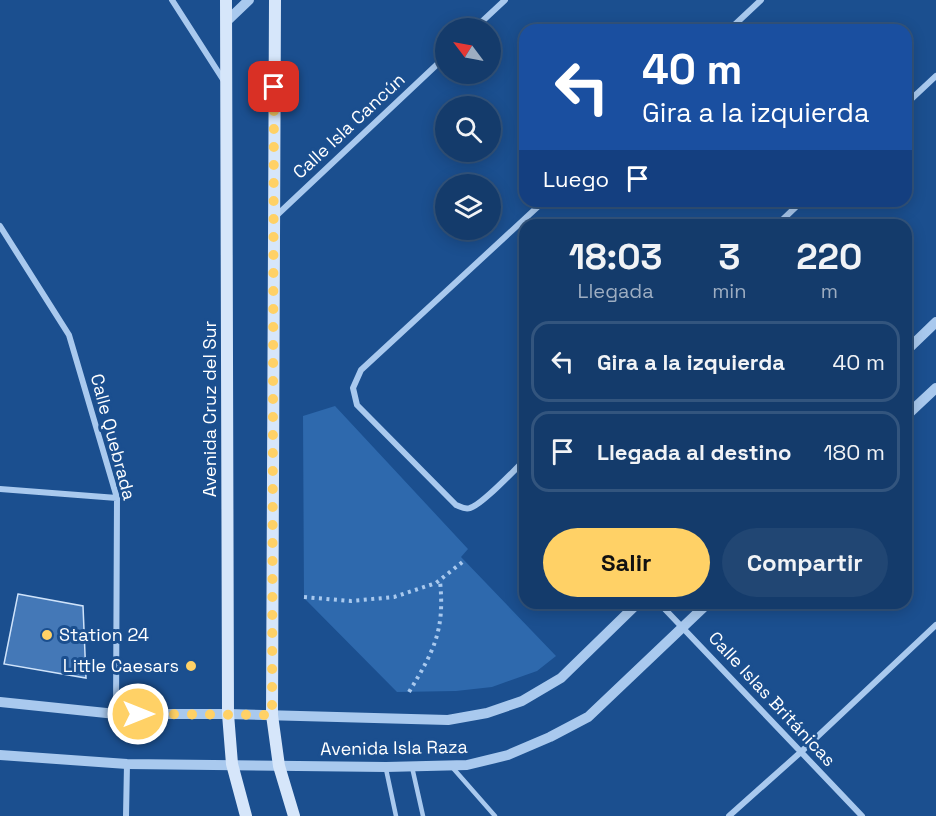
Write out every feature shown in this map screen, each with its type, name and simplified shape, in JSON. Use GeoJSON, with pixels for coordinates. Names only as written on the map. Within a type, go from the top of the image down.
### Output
{"type":"FeatureCollection","features":[{"type":"Feature","properties":{"kind":"main road","name":"Avenida Cruz del Sur"},"geometry":{"type":"LineString","coordinates":[[226,0],[228,714],[232,764],[246,816]]}},
{"type":"Feature","properties":{"kind":"main road"},"geometry":{"type":"LineString","coordinates":[[275,0],[272,715],[279,766],[294,816]]}},
{"type":"Feature","properties":{"kind":"street"},"geometry":{"type":"LineString","coordinates":[[172,0],[226,84]]}},
{"type":"Feature","properties":{"kind":"street"},"geometry":{"type":"LineString","coordinates":[[226,21],[249,0]]}},
{"type":"Feature","properties":{"kind":"street"},"geometry":{"type":"LineString","coordinates":[[486,18],[505,0]]}},
{"type":"Feature","properties":{"kind":"street"},"geometry":{"type":"LineString","coordinates":[[735,24],[761,0]]}},
{"type":"Feature","properties":{"kind":"street","name":"Calle Isla Cancún"},"geometry":{"type":"LineString","coordinates":[[274,218],[435,66]]}},
{"type":"Feature","properties":{"kind":"street"},"geometry":{"type":"LineString","coordinates":[[912,98],[936,76]]}},
{"type":"Feature","properties":{"kind":"street"},"geometry":{"type":"LineString","coordinates":[[525,219],[538,207]]}},
{"type":"Feature","properties":{"kind":"street"},"geometry":{"type":"LineString","coordinates":[[783,219],[796,207]]}},
{"type":"Feature","properties":{"kind":"street"},"geometry":{"type":"LineString","coordinates":[[519,224],[361,370],[353,388],[357,405],[456,505],[466,509],[477,505],[519,466]]}},
{"type":"Feature","properties":{"kind":"street","name":"Calle Quebrada"},"geometry":{"type":"LineString","coordinates":[[0,226],[69,335],[117,498],[116,714]]}},
{"type":"Feature","properties":{"kind":"street"},"geometry":{"type":"LineString","coordinates":[[912,345],[936,322]]}},
{"type":"Feature","properties":{"kind":"street"},"geometry":{"type":"LineString","coordinates":[[912,410],[936,388]]}},
{"type":"Feature","properties":{"kind":"street"},"geometry":{"type":"LineString","coordinates":[[0,489],[117,498]]}},
{"type":"Feature","properties":{"kind":"street","name":"Avenida Isla Raza"},"geometry":{"type":"LineString","coordinates":[[0,702],[116,714],[228,714],[448,720],[487,713],[522,701],[561,678],[632,609]]}},
{"type":"Feature","properties":{"kind":"street","name":"Calle Islas Británicas"},"geometry":{"type":"LineString","coordinates":[[665,609],[862,816]]}},
{"type":"Feature","properties":{"kind":"street","name":"Avenida Isla Raza"},"geometry":{"type":"LineString","coordinates":[[0,755],[127,764],[386,767],[467,765],[507,755],[550,737],[588,717],[701,609]]}},
{"type":"Feature","properties":{"kind":"street"},"geometry":{"type":"LineString","coordinates":[[729,816],[936,625]]}},
{"type":"Feature","properties":{"kind":"street"},"geometry":{"type":"LineString","coordinates":[[126,816],[127,764]]}},
{"type":"Feature","properties":{"kind":"lane"},"geometry":{"type":"LineString","coordinates":[[450,765],[495,816]]}},
{"type":"Feature","properties":{"kind":"lane"},"geometry":{"type":"LineString","coordinates":[[386,767],[396,816]]}},
{"type":"Feature","properties":{"kind":"lane"},"geometry":{"type":"LineString","coordinates":[[412,767],[423,816]]}},
{"type":"Feature","properties":{"kind":"path"},"geometry":{"type":"LineString","coordinates":[[304,597],[351,601],[394,597],[436,583],[465,560]]}},
{"type":"Feature","properties":{"kind":"path"},"geometry":{"type":"LineString","coordinates":[[409,692],[432,654],[438,634],[441,615],[440,580]]}},
{"type":"Feature","properties":{"kind":"shaded area"},"geometry":{"type":"Polygon","coordinates":[[[335,406],[468,549],[461,557],[556,656],[537,671],[492,687],[456,691],[397,692],[304,598],[303,416],[335,406]]]}},
{"type":"Feature","properties":{"kind":"building","name":"Station 24"},"geometry":{"type":"Polygon","coordinates":[[[18,594],[83,606],[86,678],[4,664],[18,594]]]}},
{"type":"Feature","properties":{"kind":"place","name":"Station 24"},"geometry":{"type":"Point","coordinates":[47,635]}},
{"type":"Feature","properties":{"kind":"place","name":"Little Caesars"},"geometry":{"type":"Point","coordinates":[191,666]}},
{"type":"Feature","properties":{"kind":"route"},"geometry":{"type":"LineString","coordinates":[[138,714],[272,715],[274,87]]}}]}
